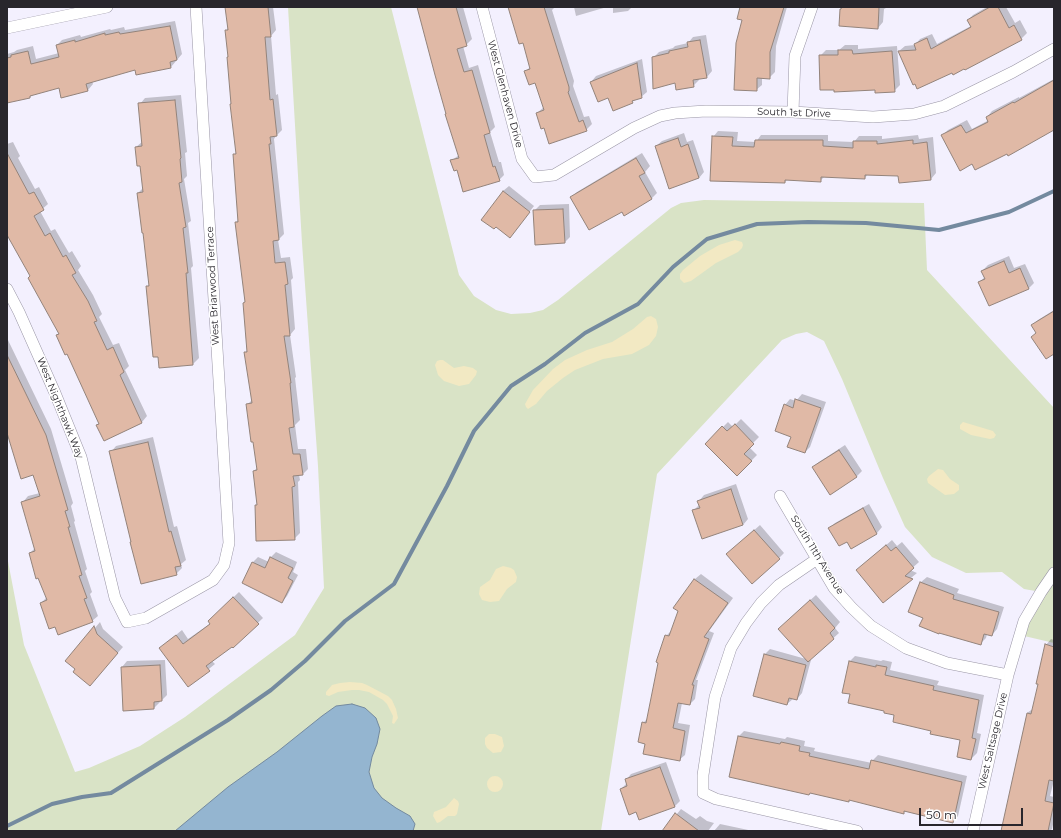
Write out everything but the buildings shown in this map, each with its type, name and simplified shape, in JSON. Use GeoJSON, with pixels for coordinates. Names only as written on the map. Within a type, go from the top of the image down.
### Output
{"type":"FeatureCollection","features":[{"type":"Feature","properties":{"kind":"street"},"geometry":{"type":"LineString","coordinates":[[7,28],[107,7]]}},
{"type":"Feature","properties":{"kind":"street","name":"West Briarwood Terrace"},"geometry":{"type":"LineString","coordinates":[[127,622],[146,618],[213,580],[224,565],[229,543],[196,7]]}},
{"type":"Feature","properties":{"kind":"street","name":"West Glenhaven Drive"},"geometry":{"type":"LineString","coordinates":[[482,7],[522,159],[535,177]]}},
{"type":"Feature","properties":{"kind":"street"},"geometry":{"type":"LineString","coordinates":[[794,112],[794,56],[812,7]]}},
{"type":"Feature","properties":{"kind":"street","name":"South 1st Drive"},"geometry":{"type":"LineString","coordinates":[[535,177],[554,175],[634,128],[660,116],[674,113],[706,111],[794,112],[872,117],[914,114],[944,106],[1013,72],[1054,49]]}},
{"type":"Feature","properties":{"kind":"street","name":"West Nighthawk Way"},"geometry":{"type":"LineString","coordinates":[[7,289],[19,312],[55,393],[81,457],[115,598],[127,622]]}},
{"type":"Feature","properties":{"kind":"street","name":"South 11th Avenue"},"geometry":{"type":"LineString","coordinates":[[780,496],[834,588],[870,626],[906,648],[947,663],[1008,675]]}},
{"type":"Feature","properties":{"kind":"street"},"geometry":{"type":"LineString","coordinates":[[817,559],[779,585],[761,603],[746,623],[731,648],[715,697],[703,775],[703,792],[716,799],[857,831]]}},
{"type":"Feature","properties":{"kind":"street","name":"West Saltsage Drive"},"geometry":{"type":"LineString","coordinates":[[973,831],[1008,675],[1024,621],[1054,573]]}},
{"type":"Feature","properties":{"kind":"green space"},"geometry":{"type":"Polygon","coordinates":[[[288,7],[391,7],[459,275],[474,296],[496,310],[511,314],[530,313],[543,310],[558,300],[671,208],[681,203],[704,200],[924,203],[927,270],[1054,408],[1054,643],[1020,635],[1041,592],[1024,589],[1002,572],[966,573],[932,557],[905,527],[842,379],[824,341],[807,332],[796,334],[782,340],[657,474],[601,831],[7,831],[7,556],[24,645],[75,772],[89,768],[140,746],[185,717],[295,635],[324,588],[318,466],[302,243],[288,7]]]}},
{"type":"Feature","properties":{"kind":"sand"},"geometry":{"type":"Polygon","coordinates":[[[735,240],[742,242],[743,245],[738,252],[716,263],[691,281],[684,283],[680,279],[680,274],[683,270],[700,256],[719,245],[735,240]]]}},
{"type":"Feature","properties":{"kind":"sand"},"geometry":{"type":"Polygon","coordinates":[[[651,316],[656,319],[658,327],[656,336],[649,345],[632,354],[603,359],[575,370],[547,391],[536,404],[528,409],[526,407],[525,404],[533,390],[553,369],[565,360],[587,350],[612,342],[633,329],[647,317],[651,316]]]}},
{"type":"Feature","properties":{"kind":"sand"},"geometry":{"type":"Polygon","coordinates":[[[443,360],[454,368],[464,366],[473,368],[477,371],[476,375],[469,384],[459,386],[444,381],[438,375],[435,365],[437,361],[443,360]]]}},
{"type":"Feature","properties":{"kind":"sand"},"geometry":{"type":"Polygon","coordinates":[[[963,422],[993,431],[996,435],[994,438],[990,439],[971,435],[960,429],[960,425],[963,422]]]}},
{"type":"Feature","properties":{"kind":"sand"},"geometry":{"type":"Polygon","coordinates":[[[938,469],[943,470],[950,479],[959,485],[959,490],[954,494],[945,495],[928,483],[927,479],[929,476],[938,469]]]}},
{"type":"Feature","properties":{"kind":"sand"},"geometry":{"type":"Polygon","coordinates":[[[503,566],[514,570],[517,577],[516,582],[507,589],[499,601],[490,602],[482,600],[479,594],[480,587],[490,580],[496,569],[503,566]]]}},
{"type":"Feature","properties":{"kind":"sand"},"geometry":{"type":"Polygon","coordinates":[[[350,682],[362,683],[388,696],[392,700],[398,718],[394,724],[392,723],[393,716],[387,704],[369,692],[352,690],[338,692],[329,696],[326,695],[326,692],[332,685],[350,682]]]}},
{"type":"Feature","properties":{"kind":"sand"},"geometry":{"type":"Polygon","coordinates":[[[489,734],[495,734],[502,737],[504,746],[501,752],[493,753],[487,748],[485,738],[489,734]]]}},
{"type":"Feature","properties":{"kind":"sand"},"geometry":{"type":"Polygon","coordinates":[[[492,776],[498,776],[503,781],[501,790],[498,792],[492,792],[487,787],[487,781],[492,776]]]}},
{"type":"Feature","properties":{"kind":"sand"},"geometry":{"type":"Polygon","coordinates":[[[454,798],[459,804],[457,814],[455,816],[448,816],[437,823],[433,816],[434,812],[446,807],[454,798]]]}},
{"type":"Feature","properties":{"kind":"water"},"geometry":{"type":"Polygon","coordinates":[[[352,704],[365,708],[376,718],[380,729],[369,772],[374,788],[382,798],[410,816],[415,824],[413,831],[175,831],[228,787],[277,752],[322,716],[336,706],[352,704]]]}},
{"type":"Feature","properties":{"kind":"waterway"},"geometry":{"type":"LineString","coordinates":[[7,826],[52,804],[82,797],[111,793],[228,720],[271,690],[305,661],[345,621],[394,584],[447,486],[474,431],[511,386],[545,364],[585,333],[638,304],[673,267],[707,239],[757,224],[808,222],[866,223],[939,230],[1009,212],[1054,191]]}}]}
